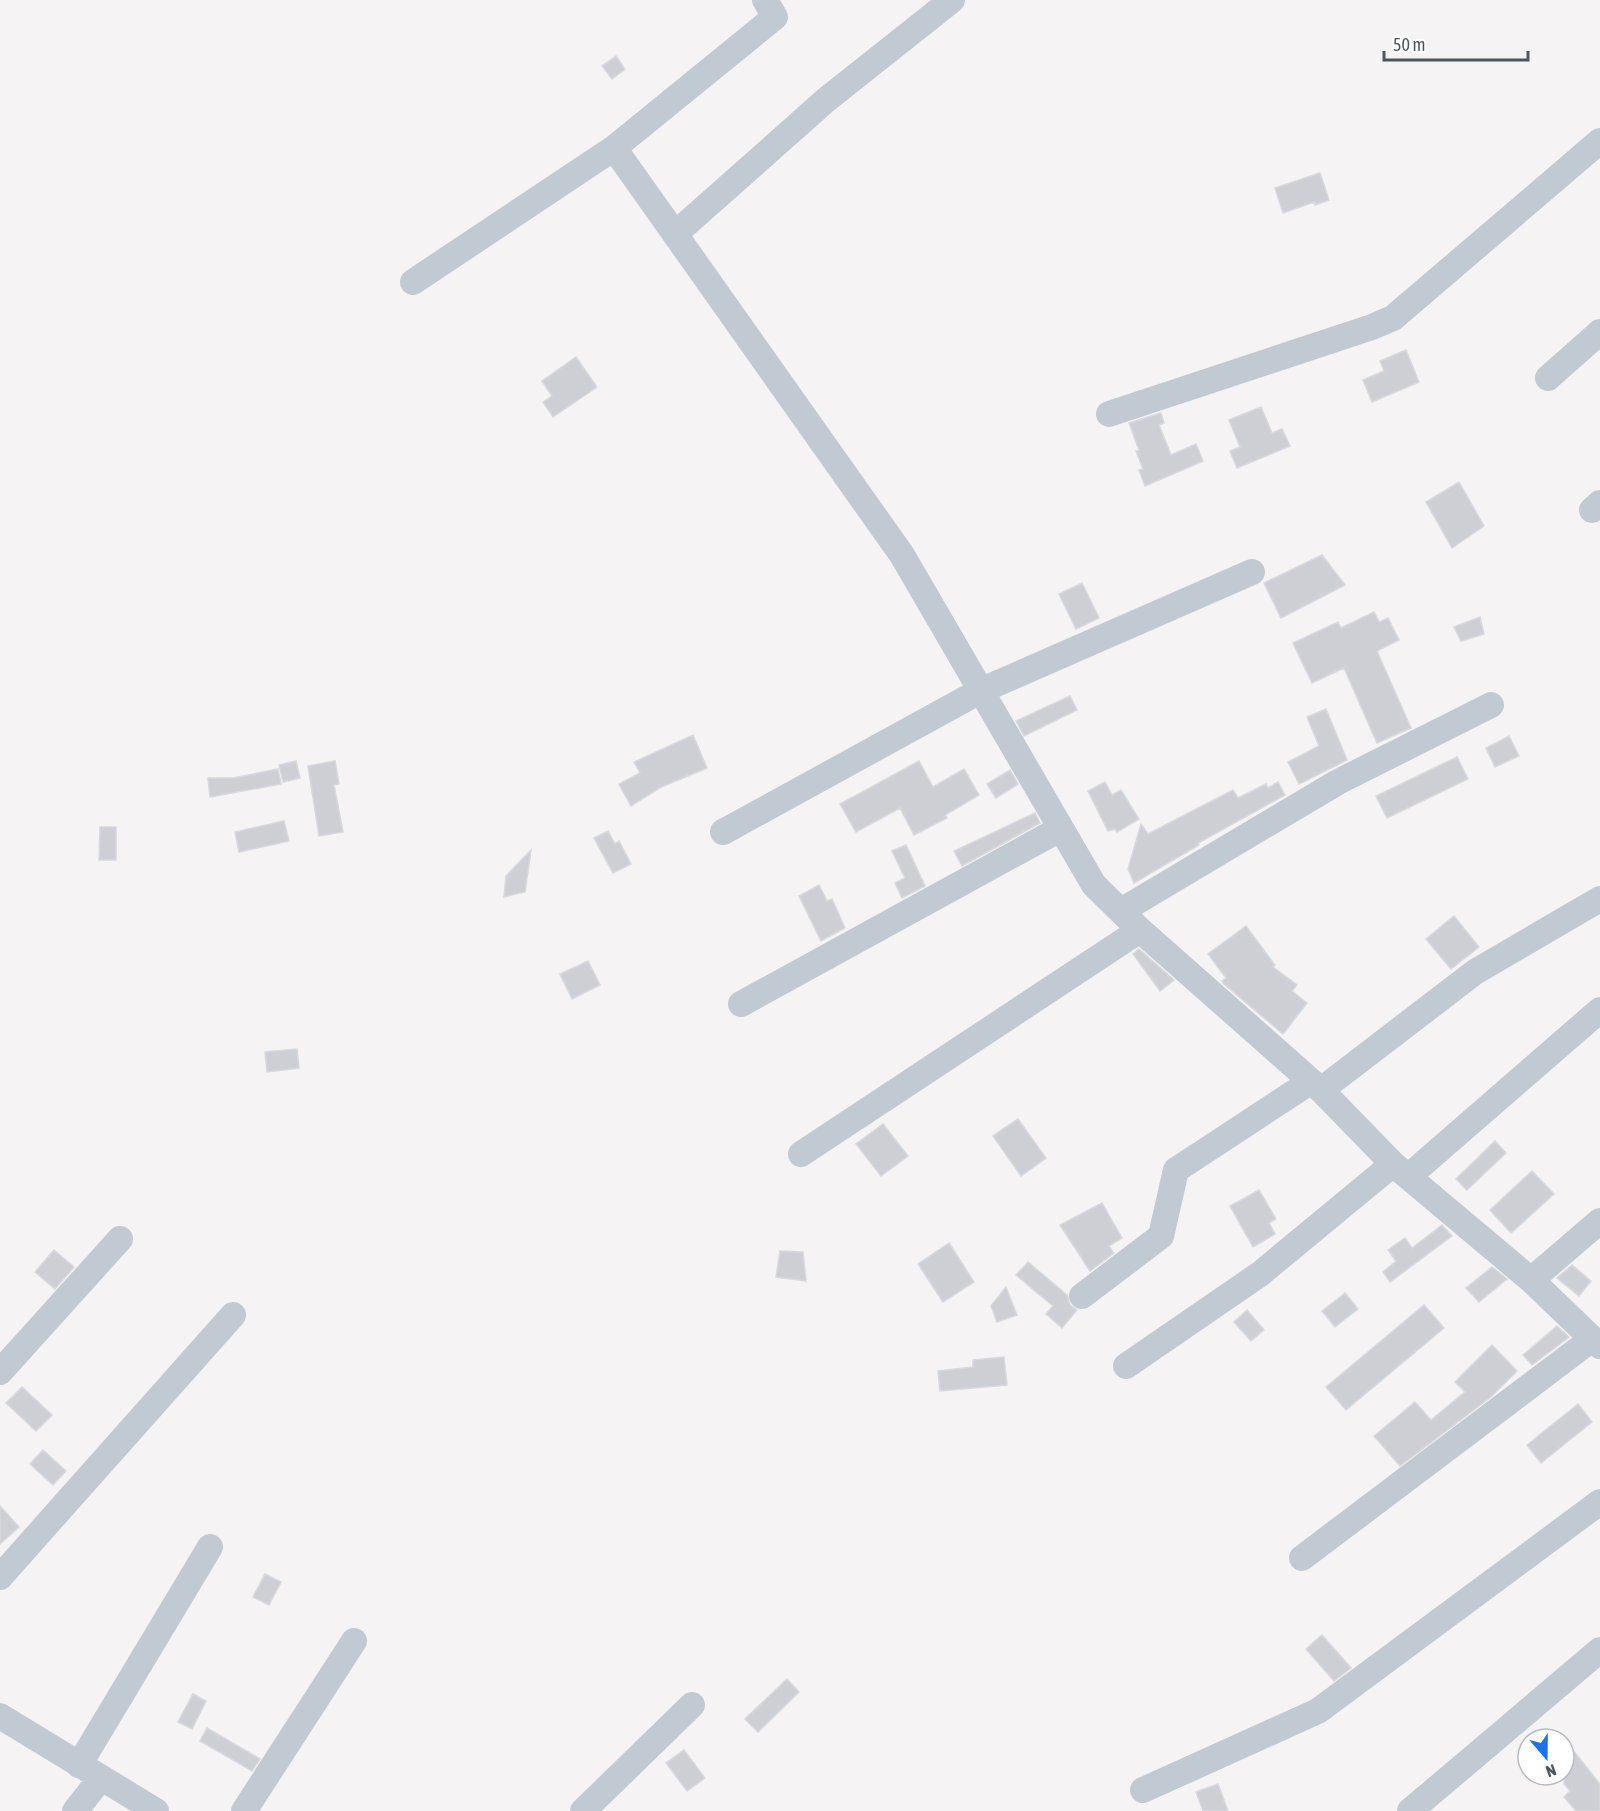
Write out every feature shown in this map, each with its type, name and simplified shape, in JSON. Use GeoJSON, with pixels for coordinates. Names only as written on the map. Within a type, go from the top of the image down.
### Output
{"type":"FeatureCollection","features":[{"type":"Feature","properties":{"kind":"street"},"geometry":{"type":"LineString","coordinates":[[413,282],[614,148],[774,17],[765,0]]}},
{"type":"Feature","properties":{"kind":"street"},"geometry":{"type":"LineString","coordinates":[[675,234],[826,100],[952,0]]}},
{"type":"Feature","properties":{"kind":"street"},"geometry":{"type":"LineString","coordinates":[[1109,414],[1372,327],[1393,318],[1600,141]]}},
{"type":"Feature","properties":{"kind":"street"},"geometry":{"type":"LineString","coordinates":[[614,148],[902,555],[1094,885],[1140,930],[1315,1086],[1401,1170],[1531,1280],[1596,1343],[1302,1558]]}},
{"type":"Feature","properties":{"kind":"street"},"geometry":{"type":"LineString","coordinates":[[1548,378],[1600,332]]}},
{"type":"Feature","properties":{"kind":"street"},"geometry":{"type":"LineString","coordinates":[[723,832],[980,691],[1252,572]]}},
{"type":"Feature","properties":{"kind":"street"},"geometry":{"type":"LineString","coordinates":[[1121,911],[1338,782],[1491,705]]}},
{"type":"Feature","properties":{"kind":"street"},"geometry":{"type":"LineString","coordinates":[[741,1004],[1060,829]]}},
{"type":"Feature","properties":{"kind":"street"},"geometry":{"type":"LineString","coordinates":[[1082,1296],[1161,1236],[1176,1170],[1315,1086],[1475,972],[1600,900]]}},
{"type":"Feature","properties":{"kind":"street"},"geometry":{"type":"LineString","coordinates":[[801,1154],[1140,930]]}},
{"type":"Feature","properties":{"kind":"street"},"geometry":{"type":"LineString","coordinates":[[1126,1366],[1260,1274],[1401,1170],[1600,1010]]}},
{"type":"Feature","properties":{"kind":"street"},"geometry":{"type":"LineString","coordinates":[[1531,1280],[1600,1221]]}},
{"type":"Feature","properties":{"kind":"street"},"geometry":{"type":"LineString","coordinates":[[0,1372],[120,1239]]}},
{"type":"Feature","properties":{"kind":"street"},"geometry":{"type":"LineString","coordinates":[[0,1576],[233,1315]]}},
{"type":"Feature","properties":{"kind":"street"},"geometry":{"type":"LineString","coordinates":[[1143,1790],[1318,1711],[1600,1502]]}},
{"type":"Feature","properties":{"kind":"street"},"geometry":{"type":"LineString","coordinates":[[79,1765],[210,1547]]}},
{"type":"Feature","properties":{"kind":"street"},"geometry":{"type":"LineString","coordinates":[[244,1811],[354,1641]]}},
{"type":"Feature","properties":{"kind":"street"},"geometry":{"type":"LineString","coordinates":[[1410,1811],[1600,1650]]}},
{"type":"Feature","properties":{"kind":"street"},"geometry":{"type":"LineString","coordinates":[[583,1811],[692,1705]]}},
{"type":"Feature","properties":{"kind":"street"},"geometry":{"type":"LineString","coordinates":[[0,1716],[156,1811]]}},
{"type":"Feature","properties":{"kind":"street"},"geometry":{"type":"LineString","coordinates":[[75,1811],[101,1778]]}},
{"type":"Feature","properties":{"kind":"building"},"geometry":{"type":"Polygon","coordinates":[[[616,56],[625,69],[612,79],[602,66],[616,56]]]}},
{"type":"Feature","properties":{"kind":"building"},"geometry":{"type":"Polygon","coordinates":[[[1320,173],[1329,200],[1315,205],[1314,202],[1283,213],[1275,188],[1320,173]]]}},
{"type":"Feature","properties":{"kind":"building"},"geometry":{"type":"Polygon","coordinates":[[[1406,350],[1419,382],[1372,402],[1363,380],[1384,371],[1380,361],[1406,350]]]}},
{"type":"Feature","properties":{"kind":"building"},"geometry":{"type":"Polygon","coordinates":[[[576,357],[597,387],[553,417],[543,402],[552,396],[542,381],[576,357]]]}},
{"type":"Feature","properties":{"kind":"building"},"geometry":{"type":"Polygon","coordinates":[[[1261,407],[1272,433],[1282,429],[1290,446],[1237,468],[1230,451],[1240,447],[1229,420],[1261,407]]]}},
{"type":"Feature","properties":{"kind":"building"},"geometry":{"type":"Polygon","coordinates":[[[1161,413],[1164,423],[1159,425],[1171,455],[1196,444],[1203,461],[1145,486],[1139,470],[1143,469],[1136,451],[1139,450],[1129,423],[1161,413]]]}},
{"type":"Feature","properties":{"kind":"building"},"geometry":{"type":"Polygon","coordinates":[[[1459,482],[1484,526],[1452,548],[1426,502],[1459,482]]]}},
{"type":"Feature","properties":{"kind":"building"},"geometry":{"type":"Polygon","coordinates":[[[1322,555],[1345,585],[1281,618],[1264,583],[1322,555]]]}},
{"type":"Feature","properties":{"kind":"building"},"geometry":{"type":"Polygon","coordinates":[[[1082,583],[1099,618],[1076,629],[1059,594],[1082,583]]]}},
{"type":"Feature","properties":{"kind":"building"},"geometry":{"type":"Polygon","coordinates":[[[1374,612],[1379,622],[1388,618],[1399,640],[1377,651],[1411,728],[1377,743],[1344,668],[1312,683],[1293,643],[1338,622],[1341,628],[1374,612]]]}},
{"type":"Feature","properties":{"kind":"building"},"geometry":{"type":"Polygon","coordinates":[[[1480,617],[1484,634],[1461,641],[1454,627],[1480,617]]]}},
{"type":"Feature","properties":{"kind":"building"},"geometry":{"type":"Polygon","coordinates":[[[1070,696],[1077,710],[1024,736],[1016,721],[1070,696]]]}},
{"type":"Feature","properties":{"kind":"building"},"geometry":{"type":"Polygon","coordinates":[[[1326,709],[1347,760],[1299,784],[1288,762],[1319,746],[1307,717],[1326,709]]]}},
{"type":"Feature","properties":{"kind":"building"},"geometry":{"type":"Polygon","coordinates":[[[693,735],[707,768],[661,787],[631,806],[619,784],[640,773],[634,762],[693,735]]]}},
{"type":"Feature","properties":{"kind":"building"},"geometry":{"type":"Polygon","coordinates":[[[1509,736],[1519,756],[1495,767],[1486,748],[1509,736]]]}},
{"type":"Feature","properties":{"kind":"building"},"geometry":{"type":"Polygon","coordinates":[[[1457,757],[1468,779],[1387,818],[1376,796],[1457,757]]]}},
{"type":"Feature","properties":{"kind":"building"},"geometry":{"type":"Polygon","coordinates":[[[296,761],[300,778],[283,782],[279,765],[296,761]]]}},
{"type":"Feature","properties":{"kind":"building"},"geometry":{"type":"Polygon","coordinates":[[[335,761],[339,784],[334,785],[343,832],[319,836],[308,766],[335,761]]]}},
{"type":"Feature","properties":{"kind":"building"},"geometry":{"type":"Polygon","coordinates":[[[919,761],[933,787],[964,769],[979,795],[945,815],[947,818],[914,835],[900,808],[856,832],[840,804],[919,761]]]}},
{"type":"Feature","properties":{"kind":"building"},"geometry":{"type":"Polygon","coordinates":[[[278,769],[281,784],[210,797],[208,778],[233,778],[278,769]]]}},
{"type":"Feature","properties":{"kind":"building"},"geometry":{"type":"Polygon","coordinates":[[[1010,770],[1018,784],[996,798],[987,784],[1010,770]]]}},
{"type":"Feature","properties":{"kind":"building"},"geometry":{"type":"Polygon","coordinates":[[[1105,782],[1112,795],[1121,790],[1139,819],[1117,832],[1115,829],[1108,831],[1088,791],[1105,782]]]}},
{"type":"Feature","properties":{"kind":"building"},"geometry":{"type":"Polygon","coordinates":[[[1278,782],[1285,795],[1198,843],[1199,845],[1134,883],[1128,869],[1141,824],[1148,834],[1233,790],[1238,798],[1266,784],[1268,788],[1278,782]]]}},
{"type":"Feature","properties":{"kind":"building"},"geometry":{"type":"Polygon","coordinates":[[[1035,813],[1040,823],[962,866],[954,851],[1035,813]]]}},
{"type":"Feature","properties":{"kind":"building"},"geometry":{"type":"Polygon","coordinates":[[[284,821],[289,841],[239,852],[235,832],[284,821]]]}},
{"type":"Feature","properties":{"kind":"building"},"geometry":{"type":"Polygon","coordinates":[[[100,827],[116,827],[116,860],[99,860],[100,827]]]}},
{"type":"Feature","properties":{"kind":"building"},"geometry":{"type":"Polygon","coordinates":[[[608,831],[615,844],[619,841],[631,864],[613,873],[594,838],[608,831]]]}},
{"type":"Feature","properties":{"kind":"building"},"geometry":{"type":"Polygon","coordinates":[[[906,845],[925,886],[902,898],[895,883],[905,878],[892,851],[906,845]]]}},
{"type":"Feature","properties":{"kind":"building"},"geometry":{"type":"Polygon","coordinates":[[[531,850],[525,892],[504,897],[506,876],[531,850]]]}},
{"type":"Feature","properties":{"kind":"building"},"geometry":{"type":"Polygon","coordinates":[[[819,885],[827,901],[832,899],[845,928],[821,941],[799,896],[819,885]]]}},
{"type":"Feature","properties":{"kind":"building"},"geometry":{"type":"Polygon","coordinates":[[[1454,916],[1479,947],[1451,969],[1426,939],[1454,916]]]}},
{"type":"Feature","properties":{"kind":"building"},"geometry":{"type":"Polygon","coordinates":[[[1246,926],[1275,965],[1273,967],[1297,985],[1292,991],[1307,1003],[1283,1034],[1224,984],[1222,981],[1226,978],[1208,954],[1246,926]]]}},
{"type":"Feature","properties":{"kind":"building"},"geometry":{"type":"Polygon","coordinates":[[[1139,949],[1174,980],[1160,991],[1133,954],[1139,949]]]}},
{"type":"Feature","properties":{"kind":"building"},"geometry":{"type":"Polygon","coordinates":[[[588,961],[600,985],[572,999],[560,974],[588,961]]]}},
{"type":"Feature","properties":{"kind":"building"},"geometry":{"type":"Polygon","coordinates":[[[297,1049],[299,1068],[267,1072],[265,1052],[297,1049]]]}},
{"type":"Feature","properties":{"kind":"building"},"geometry":{"type":"Polygon","coordinates":[[[1018,1119],[1046,1158],[1021,1176],[993,1136],[1018,1119]]]}},
{"type":"Feature","properties":{"kind":"building"},"geometry":{"type":"Polygon","coordinates":[[[883,1124],[908,1156],[881,1176],[856,1144],[883,1124]]]}},
{"type":"Feature","properties":{"kind":"building"},"geometry":{"type":"Polygon","coordinates":[[[1495,1141],[1506,1153],[1467,1190],[1456,1179],[1495,1141]]]}},
{"type":"Feature","properties":{"kind":"building"},"geometry":{"type":"Polygon","coordinates":[[[1532,1171],[1554,1194],[1511,1233],[1490,1210],[1532,1171]]]}},
{"type":"Feature","properties":{"kind":"building"},"geometry":{"type":"Polygon","coordinates":[[[1259,1190],[1276,1219],[1269,1223],[1275,1234],[1253,1247],[1230,1206],[1259,1190]]]}},
{"type":"Feature","properties":{"kind":"building"},"geometry":{"type":"Polygon","coordinates":[[[1102,1203],[1122,1238],[1109,1246],[1114,1253],[1090,1271],[1060,1225],[1102,1203]]]}},
{"type":"Feature","properties":{"kind":"building"},"geometry":{"type":"Polygon","coordinates":[[[1442,1225],[1452,1236],[1390,1282],[1383,1272],[1396,1261],[1388,1250],[1405,1238],[1412,1248],[1442,1225]]]}},
{"type":"Feature","properties":{"kind":"building"},"geometry":{"type":"Polygon","coordinates":[[[949,1243],[974,1282],[943,1302],[918,1264],[949,1243]]]}},
{"type":"Feature","properties":{"kind":"building"},"geometry":{"type":"Polygon","coordinates":[[[54,1250],[74,1267],[55,1289],[35,1272],[54,1250]]]}},
{"type":"Feature","properties":{"kind":"building"},"geometry":{"type":"Polygon","coordinates":[[[780,1251],[803,1252],[806,1281],[776,1277],[780,1251]]]}},
{"type":"Feature","properties":{"kind":"building"},"geometry":{"type":"Polygon","coordinates":[[[1028,1262],[1067,1295],[1070,1305],[1077,1310],[1062,1328],[1046,1314],[1053,1306],[1016,1275],[1028,1262]]]}},
{"type":"Feature","properties":{"kind":"building"},"geometry":{"type":"Polygon","coordinates":[[[1572,1265],[1591,1281],[1579,1296],[1557,1278],[1572,1265]]]}},
{"type":"Feature","properties":{"kind":"building"},"geometry":{"type":"Polygon","coordinates":[[[1492,1267],[1507,1279],[1479,1302],[1466,1288],[1492,1267]]]}},
{"type":"Feature","properties":{"kind":"building"},"geometry":{"type":"Polygon","coordinates":[[[1006,1287],[1017,1315],[997,1322],[991,1306],[1006,1287]]]}},
{"type":"Feature","properties":{"kind":"building"},"geometry":{"type":"Polygon","coordinates":[[[1345,1293],[1358,1309],[1335,1327],[1322,1311],[1345,1293]]]}},
{"type":"Feature","properties":{"kind":"building"},"geometry":{"type":"Polygon","coordinates":[[[1424,1305],[1444,1328],[1346,1410],[1326,1387],[1424,1305]]]}},
{"type":"Feature","properties":{"kind":"building"},"geometry":{"type":"Polygon","coordinates":[[[1247,1310],[1264,1330],[1251,1341],[1234,1322],[1247,1310]]]}},
{"type":"Feature","properties":{"kind":"building"},"geometry":{"type":"Polygon","coordinates":[[[1557,1326],[1569,1337],[1532,1365],[1523,1355],[1557,1326]]]}},
{"type":"Feature","properties":{"kind":"building"},"geometry":{"type":"Polygon","coordinates":[[[1492,1345],[1517,1371],[1492,1396],[1400,1466],[1374,1436],[1415,1402],[1431,1420],[1465,1392],[1455,1382],[1492,1345]]]}},
{"type":"Feature","properties":{"kind":"building"},"geometry":{"type":"Polygon","coordinates":[[[1004,1357],[1007,1385],[940,1391],[938,1371],[973,1367],[973,1360],[1004,1357]]]}},
{"type":"Feature","properties":{"kind":"building"},"geometry":{"type":"Polygon","coordinates":[[[22,1387],[52,1415],[36,1431],[6,1403],[22,1387]]]}},
{"type":"Feature","properties":{"kind":"building"},"geometry":{"type":"Polygon","coordinates":[[[1578,1404],[1592,1422],[1541,1463],[1527,1445],[1578,1404]]]}},
{"type":"Feature","properties":{"kind":"building"},"geometry":{"type":"Polygon","coordinates":[[[43,1450],[66,1471],[53,1485],[30,1464],[43,1450]]]}},
{"type":"Feature","properties":{"kind":"building"},"geometry":{"type":"Polygon","coordinates":[[[0,1506],[19,1527],[0,1544],[0,1506]]]}},
{"type":"Feature","properties":{"kind":"building"},"geometry":{"type":"Polygon","coordinates":[[[265,1574],[281,1582],[269,1605],[253,1597],[265,1574]]]}},
{"type":"Feature","properties":{"kind":"building"},"geometry":{"type":"Polygon","coordinates":[[[1322,1635],[1351,1668],[1334,1681],[1306,1649],[1322,1635]]]}},
{"type":"Feature","properties":{"kind":"building"},"geometry":{"type":"Polygon","coordinates":[[[787,1679],[799,1692],[758,1732],[745,1719],[787,1679]]]}},
{"type":"Feature","properties":{"kind":"building"},"geometry":{"type":"Polygon","coordinates":[[[193,1694],[206,1701],[192,1729],[178,1722],[193,1694]]]}},
{"type":"Feature","properties":{"kind":"building"},"geometry":{"type":"Polygon","coordinates":[[[207,1728],[260,1759],[252,1771],[200,1741],[207,1728]]]}},
{"type":"Feature","properties":{"kind":"building"},"geometry":{"type":"Polygon","coordinates":[[[684,1750],[705,1778],[687,1791],[666,1763],[684,1750]]]}},
{"type":"Feature","properties":{"kind":"building"},"geometry":{"type":"Polygon","coordinates":[[[1576,1754],[1600,1784],[1600,1811],[1576,1811],[1564,1797],[1570,1791],[1567,1787],[1576,1787],[1576,1754]]]}},
{"type":"Feature","properties":{"kind":"building"},"geometry":{"type":"Polygon","coordinates":[[[1218,1784],[1228,1811],[1203,1811],[1196,1792],[1218,1784]]]}}]}
